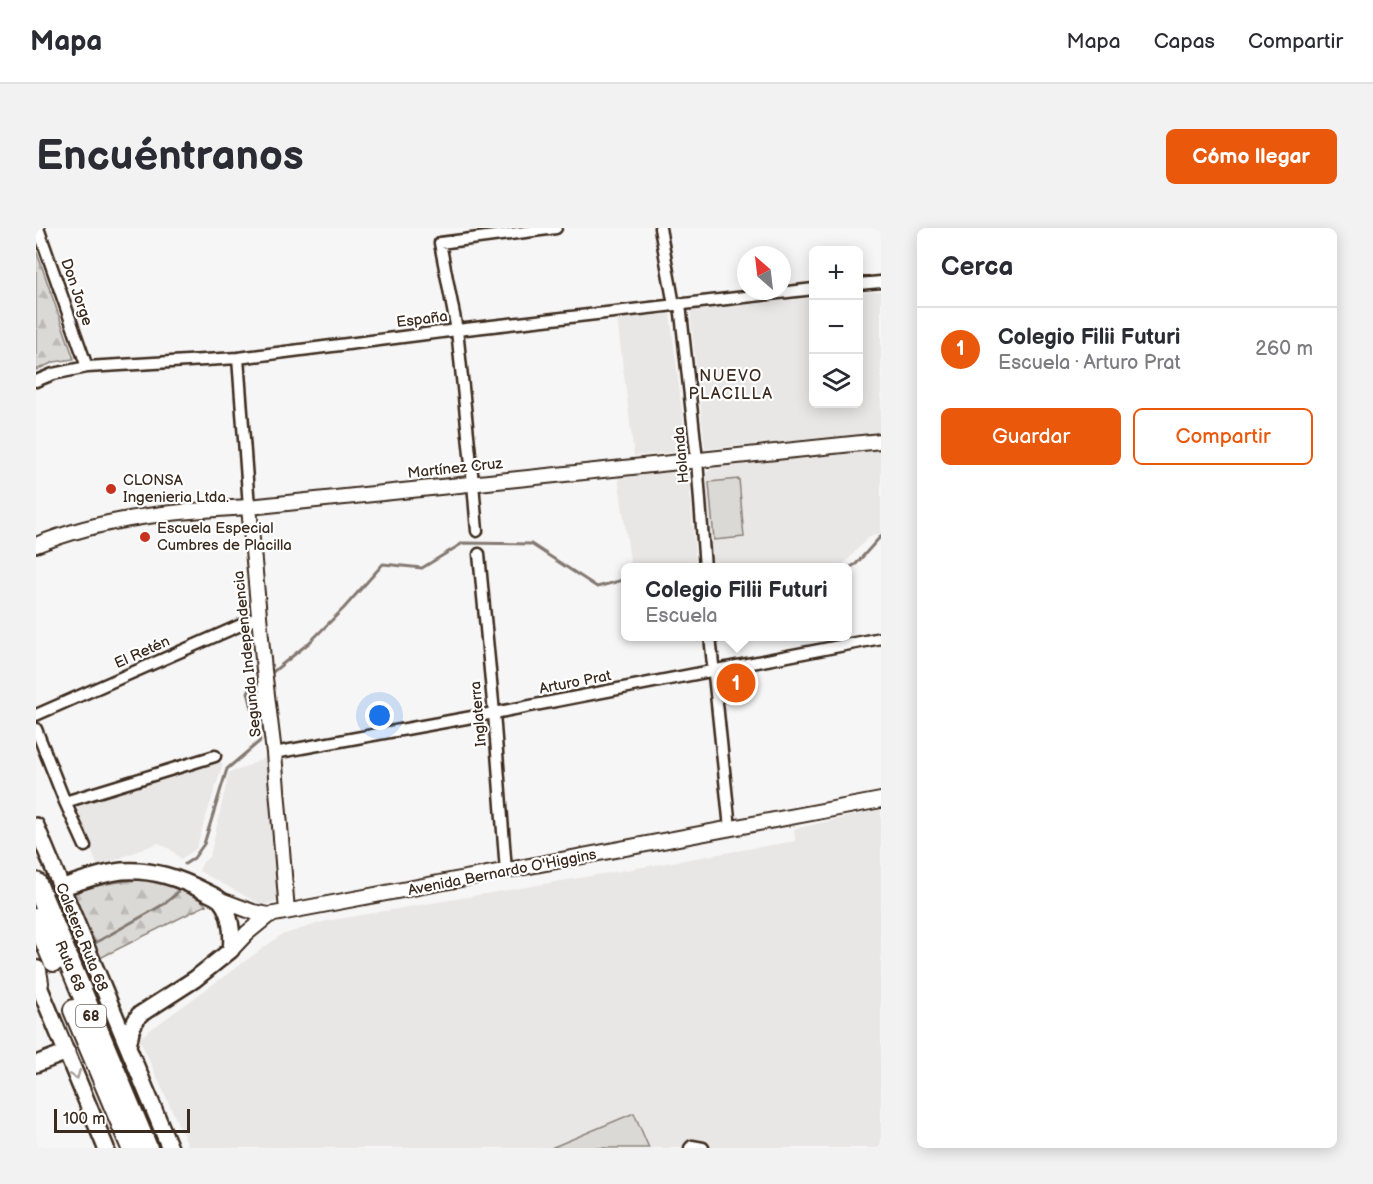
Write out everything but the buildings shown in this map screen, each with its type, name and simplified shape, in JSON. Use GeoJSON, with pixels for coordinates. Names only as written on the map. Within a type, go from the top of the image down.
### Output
{"type":"FeatureCollection","features":[{"type":"Feature","properties":{"kind":"highway","name":"Ruta 68"},"geometry":{"type":"LineString","coordinates":[[36,883],[147,1148]]}},
{"type":"Feature","properties":{"kind":"highway","name":"Ruta 68"},"geometry":{"type":"LineString","coordinates":[[36,919],[132,1148]]}},
{"type":"Feature","properties":{"kind":"main road","name":"Caletera Ruta 68"},"geometry":{"type":"LineString","coordinates":[[36,826],[170,1148]]}},
{"type":"Feature","properties":{"kind":"main road"},"geometry":{"type":"LineString","coordinates":[[69,885],[120,871],[146,871],[172,876],[221,900],[231,928],[233,938],[231,950]]}},
{"type":"Feature","properties":{"kind":"main road","name":"Avenida Bernardo O'Higgins"},"geometry":{"type":"LineString","coordinates":[[128,1046],[129,1033],[140,1015],[195,979],[231,950]]}},
{"type":"Feature","properties":{"kind":"main road"},"geometry":{"type":"LineString","coordinates":[[37,977],[106,1148]]}},
{"type":"Feature","properties":{"kind":"main road","name":"Avenida Bernardo O'Higgins"},"geometry":{"type":"LineString","coordinates":[[111,1008],[138,1011],[152,1006]]}},
{"type":"Feature","properties":{"kind":"main road"},"geometry":{"type":"LineString","coordinates":[[36,1064],[67,1052]]}},
{"type":"Feature","properties":{"kind":"street","name":"Don Jorge"},"geometry":{"type":"LineString","coordinates":[[38,228],[87,367]]}},
{"type":"Feature","properties":{"kind":"street"},"geometry":{"type":"LineString","coordinates":[[477,531],[458,330],[440,243],[506,231],[556,228]]}},
{"type":"Feature","properties":{"kind":"street","name":"Holanda"},"geometry":{"type":"LineString","coordinates":[[660,228],[677,304],[697,460],[705,563]]}},
{"type":"Feature","properties":{"kind":"street"},"geometry":{"type":"LineString","coordinates":[[863,284],[881,282]]}},
{"type":"Feature","properties":{"kind":"street","name":"España"},"geometry":{"type":"LineString","coordinates":[[36,381],[53,374],[87,367],[238,357],[809,289]]}},
{"type":"Feature","properties":{"kind":"street","name":"Segunda Independencia"},"geometry":{"type":"LineString","coordinates":[[238,357],[249,507],[274,753],[286,911]]}},
{"type":"Feature","properties":{"kind":"street","name":"Martínez Cruz"},"geometry":{"type":"LineString","coordinates":[[36,545],[89,528],[169,512],[249,507],[881,441]]}},
{"type":"Feature","properties":{"kind":"street","name":"Inglaterra"},"geometry":{"type":"LineString","coordinates":[[479,554],[506,871]]}},
{"type":"Feature","properties":{"kind":"street","name":"El Retén"},"geometry":{"type":"LineString","coordinates":[[36,715],[259,617]]}},
{"type":"Feature","properties":{"kind":"street","name":"Arturo Prat"},"geometry":{"type":"LineString","coordinates":[[274,753],[881,638]]}},
{"type":"Feature","properties":{"kind":"street"},"geometry":{"type":"LineString","coordinates":[[710,641],[730,828]]}},
{"type":"Feature","properties":{"kind":"street"},"geometry":{"type":"LineString","coordinates":[[36,729],[85,846]]}},
{"type":"Feature","properties":{"kind":"street"},"geometry":{"type":"LineString","coordinates":[[65,802],[215,756]]}},
{"type":"Feature","properties":{"kind":"street","name":"Avenida Bernardo O'Higgins"},"geometry":{"type":"LineString","coordinates":[[231,950],[269,915],[286,911],[881,800]]}},
{"type":"Feature","properties":{"kind":"street"},"geometry":{"type":"LineString","coordinates":[[221,900],[253,912],[269,915]]}},
{"type":"Feature","properties":{"kind":"street"},"geometry":{"type":"LineString","coordinates":[[690,1148],[692,1146],[703,1148]]}},
{"type":"Feature","properties":{"kind":"shaded area"},"geometry":{"type":"Polygon","coordinates":[[[881,291],[881,432],[705,449],[690,310],[809,298],[809,408],[863,408],[863,293],[881,291]]]}},
{"type":"Feature","properties":{"kind":"shaded area"},"geometry":{"type":"Polygon","coordinates":[[[670,314],[687,451],[634,456],[617,319],[670,314]]]}},
{"type":"Feature","properties":{"kind":"shaded area"},"geometry":{"type":"Polygon","coordinates":[[[881,449],[881,533],[868,538],[845,563],[712,563],[706,475],[711,468],[881,449]]]}},
{"type":"Feature","properties":{"kind":"shaded area"},"geometry":{"type":"Polygon","coordinates":[[[688,470],[696,563],[630,563],[618,477],[688,470]]]}},
{"type":"Feature","properties":{"kind":"shaded area"},"geometry":{"type":"Polygon","coordinates":[[[267,757],[278,902],[262,905],[199,871],[203,862],[210,856],[229,772],[239,770],[267,757]]]}},
{"type":"Feature","properties":{"kind":"shaded area"},"geometry":{"type":"Polygon","coordinates":[[[218,760],[223,764],[196,849],[181,859],[170,849],[158,843],[98,867],[72,804],[218,760]]]}},
{"type":"Feature","properties":{"kind":"shaded area"},"geometry":{"type":"Polygon","coordinates":[[[881,809],[881,1148],[189,1148],[139,1038],[281,935],[326,921],[795,841],[794,829],[881,809]]]}},
{"type":"Feature","properties":{"kind":"green space"},"geometry":{"type":"Polygon","coordinates":[[[36,250],[74,359],[54,362],[36,370],[36,250]]]}},
{"type":"Feature","properties":{"kind":"green space"},"geometry":{"type":"Polygon","coordinates":[[[739,479],[744,537],[714,540],[709,482],[739,479]]]}},
{"type":"Feature","properties":{"kind":"green space"},"geometry":{"type":"Polygon","coordinates":[[[150,879],[180,887],[206,905],[96,960],[70,894],[109,884],[150,879]]]}},
{"type":"Feature","properties":{"kind":"green space"},"geometry":{"type":"Polygon","coordinates":[[[634,1113],[649,1148],[551,1148],[634,1113]]]}},
{"type":"Feature","properties":{"kind":"waterway"},"geometry":{"type":"LineString","coordinates":[[852,566],[881,536]]}},
{"type":"Feature","properties":{"kind":"waterway"},"geometry":{"type":"LineString","coordinates":[[269,675],[310,642],[383,564],[422,568],[463,543],[531,544],[597,587],[621,581]]}},
{"type":"Feature","properties":{"kind":"waterway"},"geometry":{"type":"LineString","coordinates":[[185,864],[194,858],[204,844],[227,769],[260,741],[248,692],[262,681]]}},
{"type":"Feature","properties":{"kind":"waterway"},"geometry":{"type":"LineString","coordinates":[[95,943],[164,904],[178,891]]}},
{"type":"Feature","properties":{"kind":"waterway"},"geometry":{"type":"LineString","coordinates":[[36,961],[46,958]]}},
{"type":"Feature","properties":{"kind":"place","name":"CLONSA Ingenieria Ltda."},"geometry":{"type":"Point","coordinates":[111,489]}},
{"type":"Feature","properties":{"kind":"place","name":"Escuela Especial Cumbres de Placilla"},"geometry":{"type":"Point","coordinates":[145,537]}},
{"type":"Feature","properties":{"kind":"place","name":"Colegio Filii Futuri"},"geometry":{"type":"Point","coordinates":[736,683]}},
{"type":"Feature","properties":{"kind":"district","name":"NUEVO PLACILLA"},"geometry":{"type":"Point","coordinates":[731,384]}}]}
